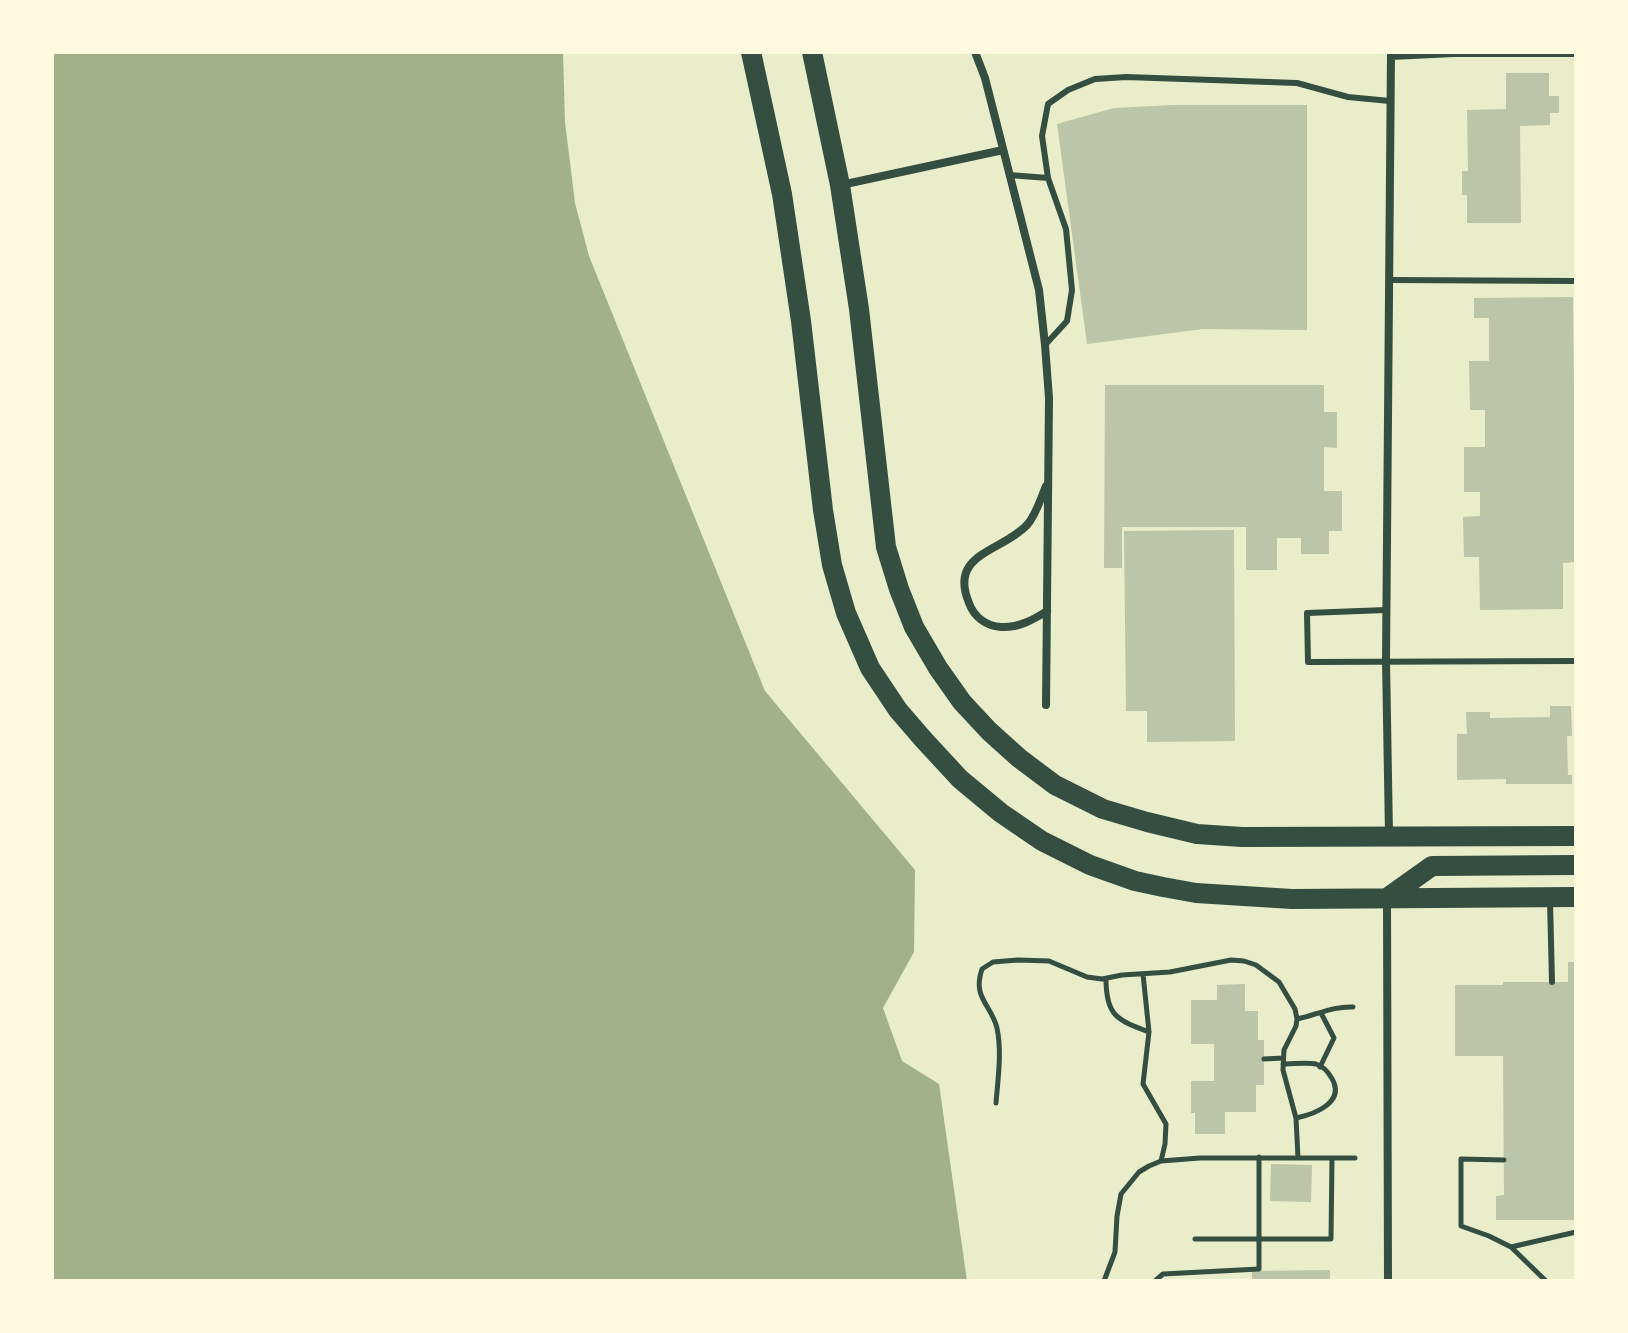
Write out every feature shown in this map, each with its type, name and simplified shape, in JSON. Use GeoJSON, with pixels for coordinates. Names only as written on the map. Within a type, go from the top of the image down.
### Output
{"type":"FeatureCollection","features":[{"type":"Feature","properties":{"kind":"main road"},"geometry":{"type":"LineString","coordinates":[[751,52],[782,194],[832,565],[846,613],[870,668],[898,710],[960,779],[1042,841],[1090,865],[1135,881],[1196,893],[1292,899],[1576,897]]}},
{"type":"Feature","properties":{"kind":"main road"},"geometry":{"type":"LineString","coordinates":[[812,52],[840,185],[859,309],[886,547],[914,627],[962,702],[989,731],[1055,785],[1103,809],[1197,834],[1242,837],[1576,836]]}},
{"type":"Feature","properties":{"kind":"main road"},"geometry":{"type":"LineString","coordinates":[[1387,898],[1432,866],[1576,865]]}},
{"type":"Feature","properties":{"kind":"street"},"geometry":{"type":"LineString","coordinates":[[975,52],[985,78],[1039,290],[1045,345],[1049,398],[1046,705]]}},
{"type":"Feature","properties":{"kind":"street"},"geometry":{"type":"LineString","coordinates":[[1389,837],[1386,610],[1391,54],[1576,53]]}},
{"type":"Feature","properties":{"kind":"street"},"geometry":{"type":"LineString","coordinates":[[840,185],[1003,150]]}},
{"type":"Feature","properties":{"kind":"street"},"geometry":{"type":"LineString","coordinates":[[1047,611],[1032,621],[1016,626],[994,626],[982,622],[972,611],[963,585],[965,572],[973,561],[1019,533],[1030,522],[1048,481]]}},
{"type":"Feature","properties":{"kind":"street"},"geometry":{"type":"LineString","coordinates":[[1387,898],[1388,1281]]}},
{"type":"Feature","properties":{"kind":"lane"},"geometry":{"type":"LineString","coordinates":[[1045,345],[1067,321],[1072,290],[1066,229],[1048,178],[1042,136],[1048,104],[1068,90],[1095,79],[1126,77],[1297,83],[1348,97],[1390,101]]}},
{"type":"Feature","properties":{"kind":"lane"},"geometry":{"type":"LineString","coordinates":[[1009,175],[1048,178]]}},
{"type":"Feature","properties":{"kind":"lane"},"geometry":{"type":"LineString","coordinates":[[1389,280],[1576,281]]}},
{"type":"Feature","properties":{"kind":"lane"},"geometry":{"type":"LineString","coordinates":[[1386,610],[1307,613],[1308,662],[1576,661]]}},
{"type":"Feature","properties":{"kind":"lane"},"geometry":{"type":"LineString","coordinates":[[1550,897],[1552,982]]}},
{"type":"Feature","properties":{"kind":"path"},"geometry":{"type":"LineString","coordinates":[[996,1103],[1000,1053],[996,1024],[982,999],[978,981],[982,969],[993,962],[1049,961],[1087,977],[1106,979],[1231,960],[1244,961],[1256,965],[1279,982],[1295,1009],[1296,1026],[1284,1050],[1283,1070],[1296,1118],[1298,1158]]}},
{"type":"Feature","properties":{"kind":"path"},"geometry":{"type":"LineString","coordinates":[[1143,973],[1149,1032],[1143,1084],[1166,1124],[1161,1161]]}},
{"type":"Feature","properties":{"kind":"path"},"geometry":{"type":"LineString","coordinates":[[1106,979],[1109,1003],[1116,1017],[1149,1032]]}},
{"type":"Feature","properties":{"kind":"path"},"geometry":{"type":"LineString","coordinates":[[1297,1019],[1330,1009],[1353,1007]]}},
{"type":"Feature","properties":{"kind":"path"},"geometry":{"type":"LineString","coordinates":[[1320,1067],[1334,1038],[1321,1013]]}},
{"type":"Feature","properties":{"kind":"path"},"geometry":{"type":"LineString","coordinates":[[1264,1059],[1316,1064],[1330,1074],[1335,1093],[1332,1101],[1323,1109],[1296,1118]]}},
{"type":"Feature","properties":{"kind":"path"},"geometry":{"type":"LineString","coordinates":[[1155,1281],[1163,1274],[1259,1269],[1259,1157]]}},
{"type":"Feature","properties":{"kind":"path"},"geometry":{"type":"LineString","coordinates":[[1104,1281],[1115,1252],[1121,1194],[1139,1172],[1161,1161],[1259,1157],[1355,1158]]}},
{"type":"Feature","properties":{"kind":"path"},"geometry":{"type":"LineString","coordinates":[[1195,1239],[1331,1239],[1332,1158]]}},
{"type":"Feature","properties":{"kind":"path"},"geometry":{"type":"LineString","coordinates":[[1504,1160],[1461,1159],[1461,1226],[1511,1247],[1546,1281]]}},
{"type":"Feature","properties":{"kind":"path"},"geometry":{"type":"LineString","coordinates":[[1511,1247],[1576,1232]]}},
{"type":"Feature","properties":{"kind":"shaded area"},"geometry":{"type":"Polygon","coordinates":[[[52,52],[563,52],[565,122],[575,203],[589,256],[765,691],[915,870],[914,952],[883,1008],[902,1061],[939,1084],[967,1281],[52,1281],[52,52]]]}},
{"type":"Feature","properties":{"kind":"building"},"geometry":{"type":"Polygon","coordinates":[[[1506,73],[1549,73],[1549,96],[1559,96],[1559,113],[1550,113],[1550,125],[1520,126],[1521,223],[1467,223],[1467,195],[1462,195],[1462,171],[1468,171],[1467,110],[1506,109],[1506,73]]]}},
{"type":"Feature","properties":{"kind":"building"},"geometry":{"type":"Polygon","coordinates":[[[1307,105],[1307,330],[1203,329],[1087,344],[1057,124],[1114,108],[1307,105]]]}},
{"type":"Feature","properties":{"kind":"building"},"geometry":{"type":"Polygon","coordinates":[[[1573,297],[1576,562],[1563,563],[1563,609],[1480,610],[1479,557],[1464,557],[1463,517],[1480,516],[1480,492],[1464,492],[1464,447],[1485,447],[1485,410],[1470,410],[1469,361],[1489,361],[1489,318],[1474,318],[1474,298],[1573,297]]]}},
{"type":"Feature","properties":{"kind":"building"},"geometry":{"type":"Polygon","coordinates":[[[1105,385],[1324,385],[1324,412],[1337,412],[1337,448],[1324,447],[1324,491],[1342,491],[1342,531],[1329,531],[1329,554],[1301,554],[1301,538],[1277,538],[1277,570],[1246,570],[1246,527],[1122,527],[1122,568],[1104,568],[1105,385]]]}},
{"type":"Feature","properties":{"kind":"building"},"geometry":{"type":"Polygon","coordinates":[[[1234,530],[1235,741],[1147,742],[1147,711],[1126,711],[1124,531],[1234,530]]]}},
{"type":"Feature","properties":{"kind":"building"},"geometry":{"type":"Polygon","coordinates":[[[1550,706],[1571,706],[1572,736],[1567,736],[1568,775],[1572,775],[1572,784],[1506,784],[1506,779],[1457,780],[1457,734],[1467,734],[1466,712],[1490,712],[1490,718],[1550,717],[1550,706]]]}},
{"type":"Feature","properties":{"kind":"building"},"geometry":{"type":"Polygon","coordinates":[[[1568,962],[1576,962],[1576,1220],[1496,1220],[1496,1196],[1504,1195],[1503,1056],[1455,1056],[1455,985],[1568,982],[1568,962]]]}},
{"type":"Feature","properties":{"kind":"building"},"geometry":{"type":"Polygon","coordinates":[[[1245,984],[1245,1011],[1258,1011],[1258,1040],[1264,1040],[1264,1085],[1256,1085],[1256,1112],[1225,1112],[1225,1134],[1195,1134],[1195,1113],[1191,1113],[1191,1081],[1214,1081],[1214,1044],[1191,1044],[1191,1000],[1217,1000],[1217,985],[1245,984]]]}},
{"type":"Feature","properties":{"kind":"building"},"geometry":{"type":"Polygon","coordinates":[[[1271,1164],[1312,1165],[1311,1202],[1270,1201],[1271,1164]]]}},
{"type":"Feature","properties":{"kind":"building"},"geometry":{"type":"Polygon","coordinates":[[[1330,1270],[1330,1281],[1252,1281],[1252,1271],[1330,1270]]]}}]}
